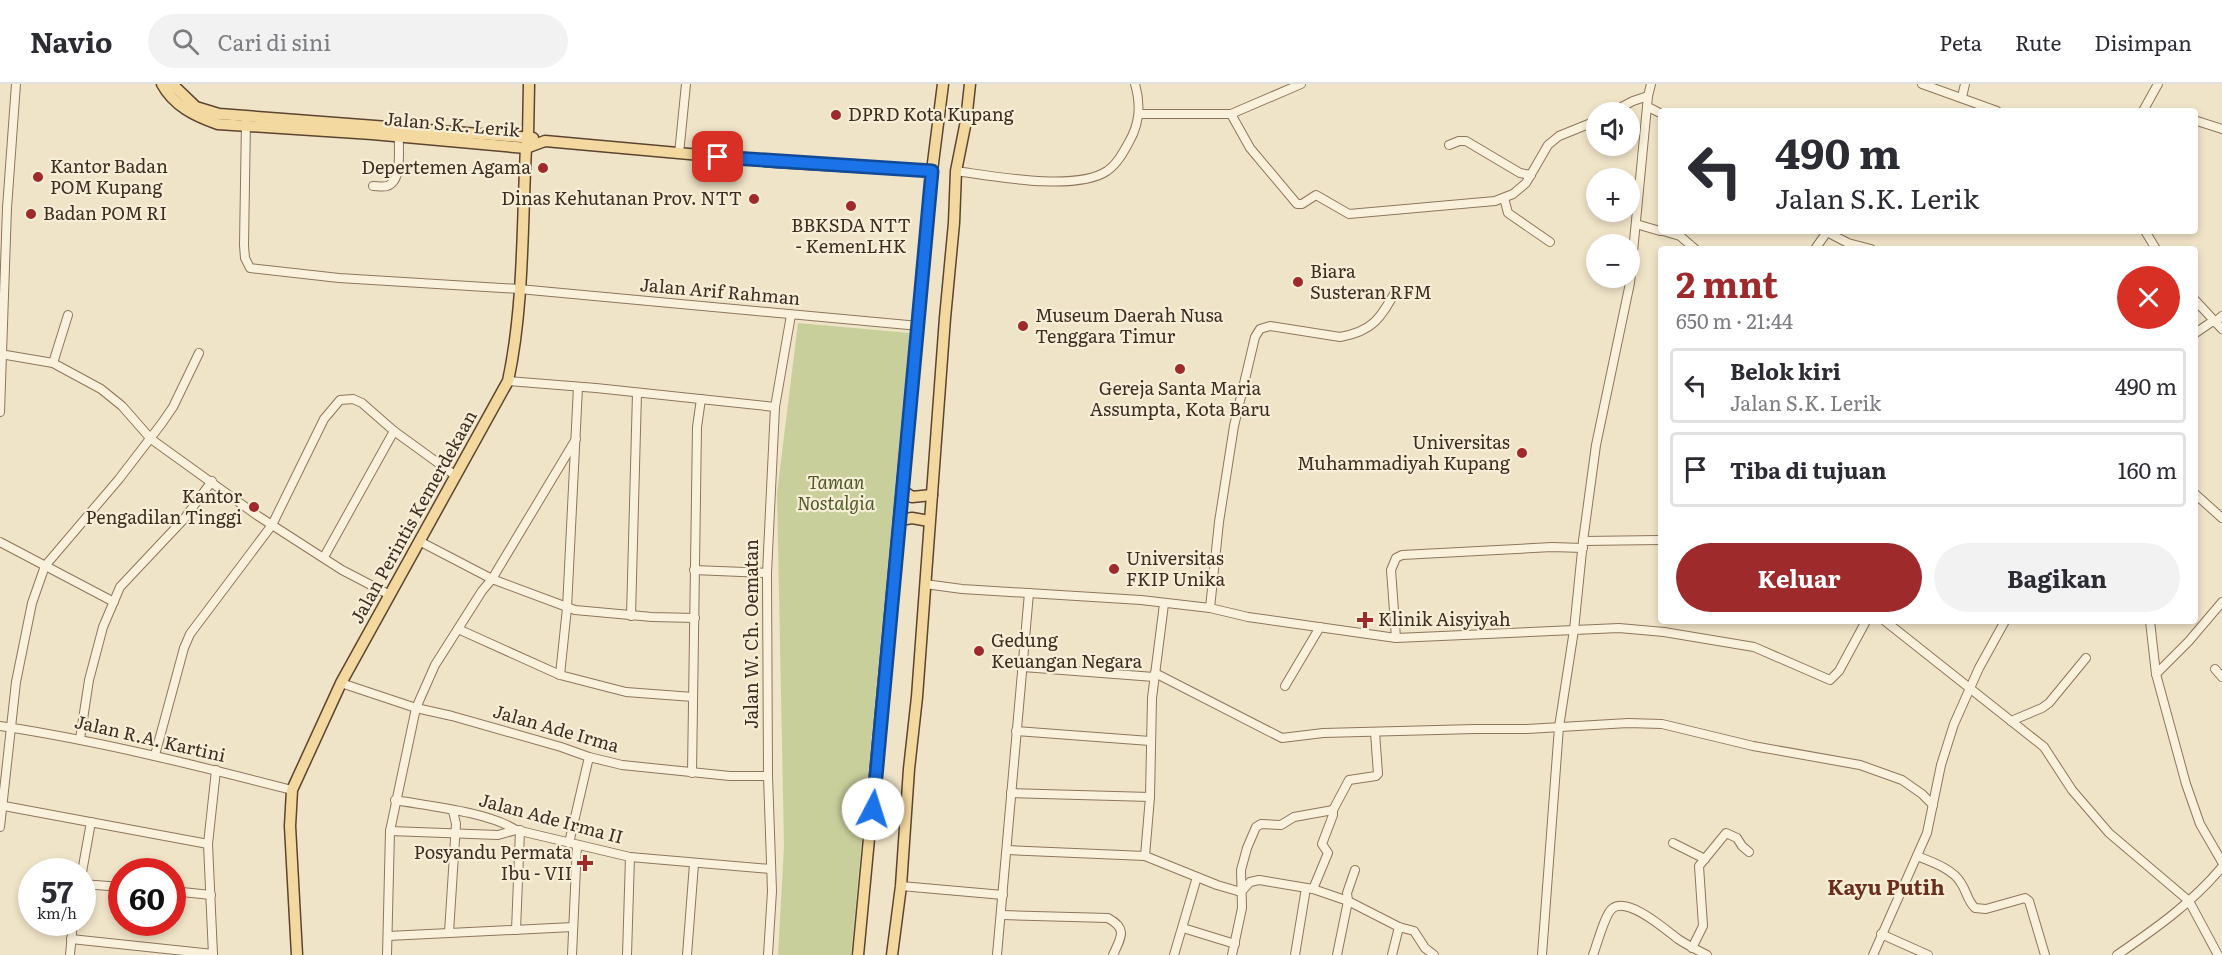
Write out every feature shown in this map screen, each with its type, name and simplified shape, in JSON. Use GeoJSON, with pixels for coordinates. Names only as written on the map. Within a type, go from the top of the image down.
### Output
{"type":"FeatureCollection","features":[{"type":"Feature","properties":{"kind":"main road","name":"Jalan S.K. Lerik"},"geometry":{"type":"LineString","coordinates":[[162,84],[169,96],[184,109],[218,124],[246,122],[526,148],[545,141],[679,154],[932,171]]}},
{"type":"Feature","properties":{"kind":"main road"},"geometry":{"type":"LineString","coordinates":[[172,84],[196,107],[246,122],[528,137],[545,141]]}},
{"type":"Feature","properties":{"kind":"main road","name":"Jalan Perintis Kemerdekaan"},"geometry":{"type":"LineString","coordinates":[[297,955],[290,826],[292,790],[341,683],[508,381],[519,290],[529,84]]}},
{"type":"Feature","properties":{"kind":"main road"},"geometry":{"type":"LineString","coordinates":[[858,955],[932,171],[943,84]]}},
{"type":"Feature","properties":{"kind":"main road"},"geometry":{"type":"LineString","coordinates":[[892,955],[901,886],[954,224],[956,171],[966,122],[970,84]]}},
{"type":"Feature","properties":{"kind":"main road"},"geometry":{"type":"LineString","coordinates":[[903,491],[912,497],[932,495]]}},
{"type":"Feature","properties":{"kind":"main road"},"geometry":{"type":"LineString","coordinates":[[900,520],[912,518],[929,521]]}},
{"type":"Feature","properties":{"kind":"street"},"geometry":{"type":"LineString","coordinates":[[0,412],[7,208],[16,84]]}},
{"type":"Feature","properties":{"kind":"street"},"geometry":{"type":"LineString","coordinates":[[679,154],[686,84]]}},
{"type":"Feature","properties":{"kind":"street"},"geometry":{"type":"LineString","coordinates":[[956,171],[1028,181],[1068,181],[1100,174],[1115,164],[1137,127],[1139,114],[1135,84]]}},
{"type":"Feature","properties":{"kind":"street"},"geometry":{"type":"LineString","coordinates":[[1139,114],[1231,114],[1301,84]]}},
{"type":"Feature","properties":{"kind":"street"},"geometry":{"type":"LineString","coordinates":[[1542,955],[1559,727],[1574,630],[1596,445],[1630,283],[1651,84]]}},
{"type":"Feature","properties":{"kind":"street"},"geometry":{"type":"LineString","coordinates":[[1922,84],[1990,108]]}},
{"type":"Feature","properties":{"kind":"street"},"geometry":{"type":"LineString","coordinates":[[1962,97],[1965,84]]}},
{"type":"Feature","properties":{"kind":"street"},"geometry":{"type":"LineString","coordinates":[[2145,108],[2158,84]]}},
{"type":"Feature","properties":{"kind":"street"},"geometry":{"type":"LineString","coordinates":[[1630,102],[1648,96]]}},
{"type":"Feature","properties":{"kind":"street"},"geometry":{"type":"LineString","coordinates":[[1648,107],[1658,112]]}},
{"type":"Feature","properties":{"kind":"street"},"geometry":{"type":"LineString","coordinates":[[1231,114],[1250,148],[1297,204],[1302,204],[1316,195],[1345,212],[1354,213],[1479,203],[1504,198],[1520,189],[1548,145],[1558,136],[1586,125]]}},
{"type":"Feature","properties":{"kind":"street"},"geometry":{"type":"LineString","coordinates":[[2198,121],[2222,129]]}},
{"type":"Feature","properties":{"kind":"street","name":"Jalan Arif Rahman"},"geometry":{"type":"LineString","coordinates":[[246,122],[244,245],[245,258],[250,268],[919,326]]}},
{"type":"Feature","properties":{"kind":"street"},"geometry":{"type":"LineString","coordinates":[[373,186],[386,186],[396,176],[399,137]]}},
{"type":"Feature","properties":{"kind":"street"},"geometry":{"type":"LineString","coordinates":[[1449,145],[1466,141],[1520,173],[1531,175]]}},
{"type":"Feature","properties":{"kind":"street"},"geometry":{"type":"LineString","coordinates":[[1504,198],[1508,213],[1550,242]]}},
{"type":"Feature","properties":{"kind":"street"},"geometry":{"type":"LineString","coordinates":[[1636,224],[1658,230]]}},
{"type":"Feature","properties":{"kind":"street"},"geometry":{"type":"LineString","coordinates":[[1673,234],[1680,236],[1692,246]]}},
{"type":"Feature","properties":{"kind":"street"},"geometry":{"type":"LineString","coordinates":[[1832,234],[1860,246]]}},
{"type":"Feature","properties":{"kind":"street"},"geometry":{"type":"LineString","coordinates":[[1210,608],[1219,522],[1234,426],[1255,337],[1260,329],[1270,326],[1340,337],[1350,335],[1379,320],[1397,289]]}},
{"type":"Feature","properties":{"kind":"street"},"geometry":{"type":"LineString","coordinates":[[2198,303],[2217,320],[2222,329]]}},
{"type":"Feature","properties":{"kind":"street"},"geometry":{"type":"LineString","coordinates":[[53,363],[68,315]]}},
{"type":"Feature","properties":{"kind":"street","name":"Jalan W. Ch. Oematan"},"geometry":{"type":"LineString","coordinates":[[768,955],[772,891],[768,776],[768,573],[775,407],[791,315]]}},
{"type":"Feature","properties":{"kind":"street"},"geometry":{"type":"LineString","coordinates":[[2198,332],[2217,320]]}},
{"type":"Feature","properties":{"kind":"street"},"geometry":{"type":"LineString","coordinates":[[0,827],[21,656],[28,632],[32,603],[45,566],[151,439],[173,407],[199,353]]}},
{"type":"Feature","properties":{"kind":"street"},"geometry":{"type":"LineString","coordinates":[[1,354],[53,363],[83,378],[112,397],[151,439],[272,525],[342,570],[390,595]]}},
{"type":"Feature","properties":{"kind":"street"},"geometry":{"type":"LineString","coordinates":[[508,381],[775,407]]}},
{"type":"Feature","properties":{"kind":"street"},"geometry":{"type":"LineString","coordinates":[[560,675],[567,608],[578,387]]}},
{"type":"Feature","properties":{"kind":"street"},"geometry":{"type":"LineString","coordinates":[[632,616],[637,393]]}},
{"type":"Feature","properties":{"kind":"street"},"geometry":{"type":"LineString","coordinates":[[155,755],[184,648],[190,634],[272,525],[324,419],[340,400],[353,399],[362,403],[394,431],[456,476]]}},
{"type":"Feature","properties":{"kind":"street"},"geometry":{"type":"LineString","coordinates":[[692,773],[694,570],[698,427],[701,399]]}},
{"type":"Feature","properties":{"kind":"street"},"geometry":{"type":"LineString","coordinates":[[324,557],[394,431]]}},
{"type":"Feature","properties":{"kind":"street"},"geometry":{"type":"LineString","coordinates":[[387,955],[390,831],[416,708],[435,664],[492,579],[576,439]]}},
{"type":"Feature","properties":{"kind":"street"},"geometry":{"type":"LineString","coordinates":[[80,739],[89,680],[103,627],[120,587],[184,519],[212,481]]}},
{"type":"Feature","properties":{"kind":"street"},"geometry":{"type":"LineString","coordinates":[[2198,497],[2222,518]]}},
{"type":"Feature","properties":{"kind":"street"},"geometry":{"type":"LineString","coordinates":[[1396,638],[1391,570],[1396,558],[1402,555],[1658,540]]}},
{"type":"Feature","properties":{"kind":"street"},"geometry":{"type":"LineString","coordinates":[[419,541],[492,579],[567,608],[632,616],[694,618]]}},
{"type":"Feature","properties":{"kind":"street"},"geometry":{"type":"LineString","coordinates":[[0,542],[114,602]]}},
{"type":"Feature","properties":{"kind":"street"},"geometry":{"type":"LineString","coordinates":[[694,570],[768,573]]}},
{"type":"Feature","properties":{"kind":"street"},"geometry":{"type":"LineString","coordinates":[[925,584],[962,589],[1141,600],[1210,608],[1248,617],[1396,638],[1619,628],[1664,632],[1754,647],[1830,680],[1833,680],[1839,671],[1864,624]]}},
{"type":"Feature","properties":{"kind":"street"},"geometry":{"type":"LineString","coordinates":[[997,955],[1029,593]]}},
{"type":"Feature","properties":{"kind":"street"},"geometry":{"type":"LineString","coordinates":[[2156,674],[2189,641],[2222,602]]}},
{"type":"Feature","properties":{"kind":"street"},"geometry":{"type":"LineString","coordinates":[[1145,856],[1150,797],[1150,741],[1154,675],[1164,604]]}},
{"type":"Feature","properties":{"kind":"street"},"geometry":{"type":"LineString","coordinates":[[1889,624],[2050,754],[2072,790],[2109,833],[2189,901],[2218,955]]}},
{"type":"Feature","properties":{"kind":"street"},"geometry":{"type":"LineString","coordinates":[[1872,955],[1927,833],[1941,765],[1954,724],[1969,688],[2003,624]]}},
{"type":"Feature","properties":{"kind":"street"},"geometry":{"type":"LineString","coordinates":[[2150,624],[2156,674],[2186,784],[2200,824],[2222,862]]}},
{"type":"Feature","properties":{"kind":"street"},"geometry":{"type":"LineString","coordinates":[[1285,686],[1320,627]]}},
{"type":"Feature","properties":{"kind":"street"},"geometry":{"type":"LineString","coordinates":[[458,629],[560,675],[626,692],[693,697]]}},
{"type":"Feature","properties":{"kind":"street"},"geometry":{"type":"LineString","coordinates":[[2011,721],[2049,703],[2086,658]]}},
{"type":"Feature","properties":{"kind":"street"},"geometry":{"type":"LineString","coordinates":[[1023,667],[1154,675],[1282,738],[1375,732],[1628,723],[1662,724],[1753,746],[1860,765],[1902,780],[1933,805]]}},
{"type":"Feature","properties":{"kind":"street"},"geometry":{"type":"LineString","coordinates":[[2215,669],[2222,677]]}},
{"type":"Feature","properties":{"kind":"street","name":"Jalan Ade Irma"},"geometry":{"type":"LineString","coordinates":[[341,683],[416,708],[452,716],[622,765],[730,776],[768,776]]}},
{"type":"Feature","properties":{"kind":"street","name":"Jalan R.A. Kartini"},"geometry":{"type":"LineString","coordinates":[[0,726],[80,739],[155,755],[292,790]]}},
{"type":"Feature","properties":{"kind":"street"},"geometry":{"type":"LineString","coordinates":[[1016,730],[1150,741]]}},
{"type":"Feature","properties":{"kind":"street"},"geometry":{"type":"LineString","coordinates":[[1295,955],[1310,889],[1328,854],[1322,844],[1333,810],[1350,778],[1378,774],[1375,732]]}},
{"type":"Feature","properties":{"kind":"street"},"geometry":{"type":"LineString","coordinates":[[572,955],[573,844],[589,757]]}},
{"type":"Feature","properties":{"kind":"street"},"geometry":{"type":"LineString","coordinates":[[70,939],[213,955],[208,844],[216,770]]}},
{"type":"Feature","properties":{"kind":"street"},"geometry":{"type":"LineString","coordinates":[[1011,793],[1150,797]]}},
{"type":"Feature","properties":{"kind":"street","name":"Jalan Ade Irma II"},"geometry":{"type":"LineString","coordinates":[[395,800],[507,824],[518,830],[630,857],[771,869]]}},
{"type":"Feature","properties":{"kind":"street"},"geometry":{"type":"LineString","coordinates":[[4,807],[208,844]]}},
{"type":"Feature","properties":{"kind":"street"},"geometry":{"type":"LineString","coordinates":[[1232,955],[1242,908],[1241,870],[1256,827],[1261,824],[1281,825],[1294,817],[1333,810]]}},
{"type":"Feature","properties":{"kind":"street"},"geometry":{"type":"LineString","coordinates":[[449,932],[456,818],[453,811]]}},
{"type":"Feature","properties":{"kind":"street"},"geometry":{"type":"LineString","coordinates":[[85,858],[92,822]]}},
{"type":"Feature","properties":{"kind":"street"},"geometry":{"type":"LineString","coordinates":[[390,831],[498,835],[518,830],[516,930]]}},
{"type":"Feature","properties":{"kind":"street"},"geometry":{"type":"LineString","coordinates":[[1694,951],[1703,926],[1698,869],[1723,836],[1728,833],[1737,838],[1749,852]]}},
{"type":"Feature","properties":{"kind":"street"},"geometry":{"type":"LineString","coordinates":[[1673,843],[1705,860]]}},
{"type":"Feature","properties":{"kind":"street"},"geometry":{"type":"LineString","coordinates":[[1007,850],[1145,856],[1197,878],[1241,892]]}},
{"type":"Feature","properties":{"kind":"street"},"geometry":{"type":"LineString","coordinates":[[1917,856],[1955,875],[1964,887],[1968,901],[1975,908],[1986,909],[2025,898],[2029,901],[2045,955]]}},
{"type":"Feature","properties":{"kind":"street"},"geometry":{"type":"LineString","coordinates":[[627,955],[630,857]]}},
{"type":"Feature","properties":{"kind":"street"},"geometry":{"type":"LineString","coordinates":[[687,955],[694,864]]}},
{"type":"Feature","properties":{"kind":"street"},"geometry":{"type":"LineString","coordinates":[[2117,955],[2158,928],[2189,901],[2222,867]]}},
{"type":"Feature","properties":{"kind":"street"},"geometry":{"type":"LineString","coordinates":[[1337,955],[1348,901],[1347,893],[1355,870]]}},
{"type":"Feature","properties":{"kind":"street"},"geometry":{"type":"LineString","coordinates":[[1174,955],[1197,878]]}},
{"type":"Feature","properties":{"kind":"street"},"geometry":{"type":"LineString","coordinates":[[1241,892],[1250,882],[1259,880],[1310,889],[1348,901],[1399,927],[1414,931],[1425,948],[1434,955]]}},
{"type":"Feature","properties":{"kind":"street"},"geometry":{"type":"LineString","coordinates":[[901,886],[1003,896]]}},
{"type":"Feature","properties":{"kind":"street"},"geometry":{"type":"LineString","coordinates":[[186,892],[211,895]]}},
{"type":"Feature","properties":{"kind":"street"},"geometry":{"type":"LineString","coordinates":[[1593,955],[1609,912],[1619,906],[1626,906],[1657,922],[1694,951],[1707,955]]}},
{"type":"Feature","properties":{"kind":"street"},"geometry":{"type":"LineString","coordinates":[[1002,915],[1108,918],[1121,928],[1113,955]]}},
{"type":"Feature","properties":{"kind":"street"},"geometry":{"type":"LineString","coordinates":[[388,936],[573,927]]}},
{"type":"Feature","properties":{"kind":"street"},"geometry":{"type":"LineString","coordinates":[[1392,955],[1399,927]]}},
{"type":"Feature","properties":{"kind":"street"},"geometry":{"type":"LineString","coordinates":[[1183,928],[1235,944]]}},
{"type":"Feature","properties":{"kind":"street"},"geometry":{"type":"LineString","coordinates":[[1881,934],[1928,955]]}},
{"type":"Feature","properties":{"kind":"street"},"geometry":{"type":"LineString","coordinates":[[70,955],[71,936]]}},
{"type":"Feature","properties":{"kind":"green space","name":"Taman Nostalgia"},"geometry":{"type":"Polygon","coordinates":[[[798,323],[910,333],[851,955],[778,955],[784,846],[777,493],[798,323]]]}},
{"type":"Feature","properties":{"kind":"place","name":"DPRD Kota Kupang"},"geometry":{"type":"Point","coordinates":[836,115]}},
{"type":"Feature","properties":{"kind":"place","name":"Depertemen Agama"},"geometry":{"type":"Point","coordinates":[543,168]}},
{"type":"Feature","properties":{"kind":"place","name":"Kantor Badan POM Kupang"},"geometry":{"type":"Point","coordinates":[38,177]}},
{"type":"Feature","properties":{"kind":"place","name":"Dinas Kehutanan Prov. NTT"},"geometry":{"type":"Point","coordinates":[754,199]}},
{"type":"Feature","properties":{"kind":"place","name":"BBKSDA NTT - KemenLHK"},"geometry":{"type":"Point","coordinates":[851,206]}},
{"type":"Feature","properties":{"kind":"place","name":"Badan POM RI"},"geometry":{"type":"Point","coordinates":[31,214]}},
{"type":"Feature","properties":{"kind":"place","name":"Biara Susteran RFM"},"geometry":{"type":"Point","coordinates":[1298,282]}},
{"type":"Feature","properties":{"kind":"place","name":"Museum Daerah Nusa Tenggara Timur"},"geometry":{"type":"Point","coordinates":[1023,326]}},
{"type":"Feature","properties":{"kind":"place","name":"Gereja Santa Maria Assumpta, Kota Baru"},"geometry":{"type":"Point","coordinates":[1180,369]}},
{"type":"Feature","properties":{"kind":"place","name":"Universitas Muhammadiyah Kupang"},"geometry":{"type":"Point","coordinates":[1522,453]}},
{"type":"Feature","properties":{"kind":"place","name":"Kantor Pengadilan Tinggi"},"geometry":{"type":"Point","coordinates":[254,507]}},
{"type":"Feature","properties":{"kind":"place","name":"Universitas FKIP Unika"},"geometry":{"type":"Point","coordinates":[1114,569]}},
{"type":"Feature","properties":{"kind":"place","name":"Klinik Aisyiyah"},"geometry":{"type":"Point","coordinates":[1365,620]}},
{"type":"Feature","properties":{"kind":"place","name":"Gedung Keuangan Negara"},"geometry":{"type":"Point","coordinates":[979,651]}},
{"type":"Feature","properties":{"kind":"place","name":"Posyandu Permata Ibu - VII"},"geometry":{"type":"Point","coordinates":[585,863]}},
{"type":"Feature","properties":{"kind":"district","name":"Kayu Putih"},"geometry":{"type":"Point","coordinates":[1886,888]}},
{"type":"Feature","properties":{"kind":"route"},"geometry":{"type":"LineString","coordinates":[[718,157],[932,171],[873,809]]}}]}
